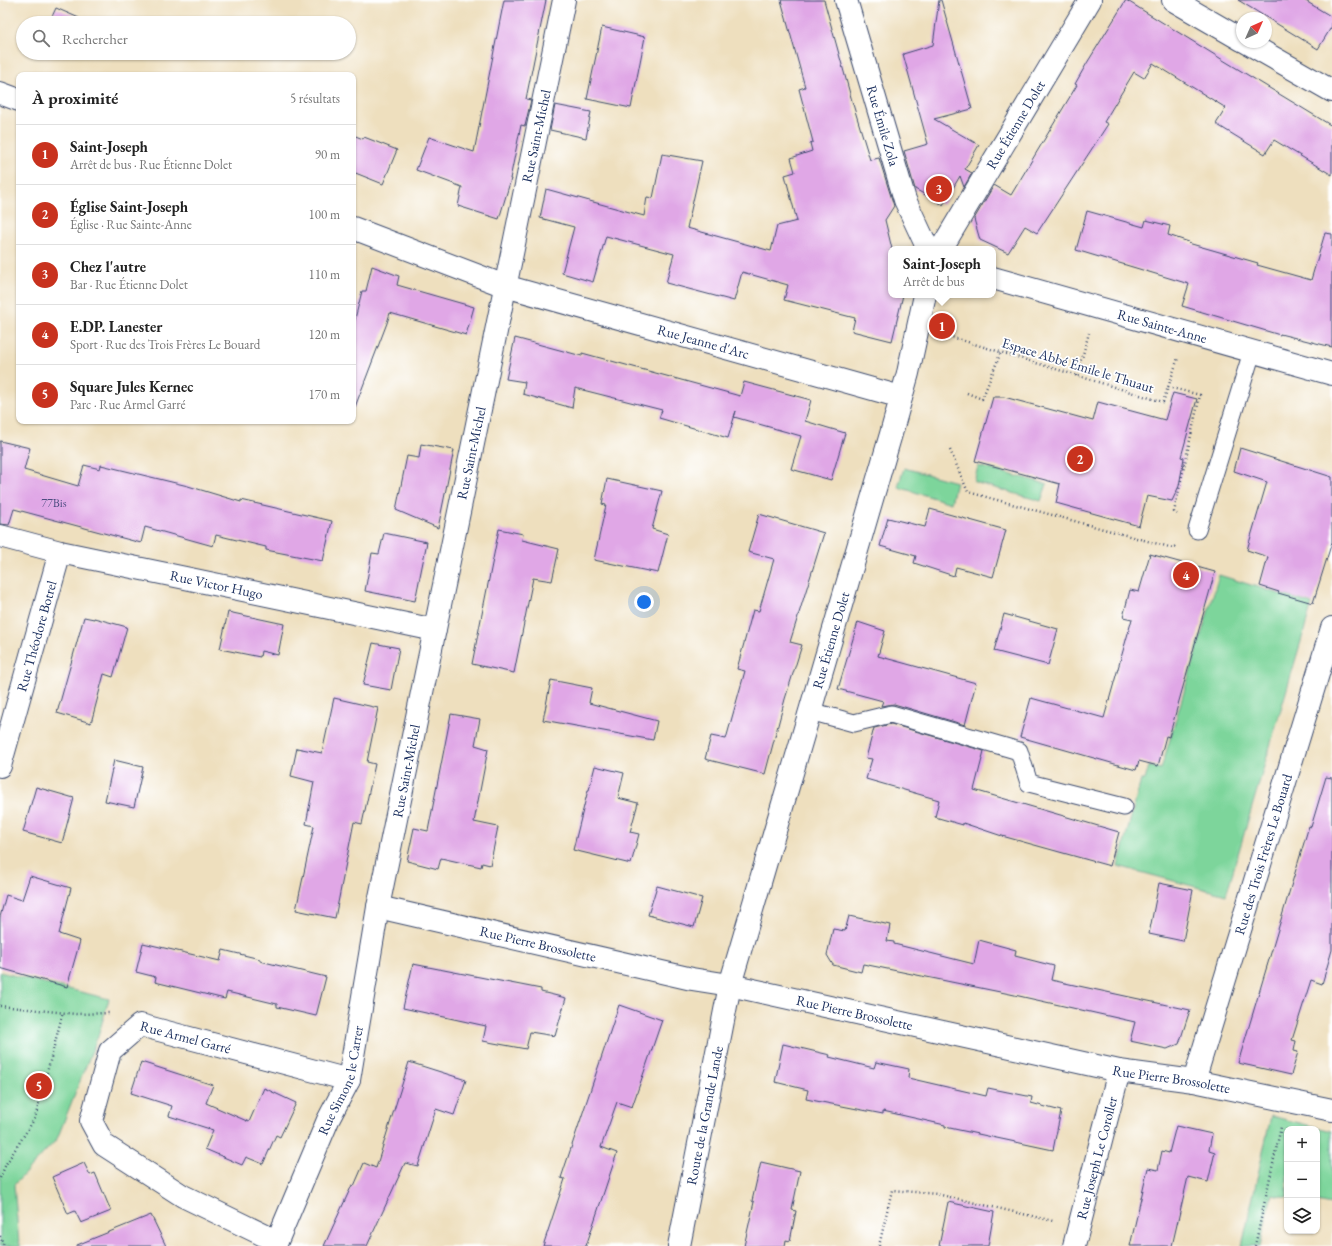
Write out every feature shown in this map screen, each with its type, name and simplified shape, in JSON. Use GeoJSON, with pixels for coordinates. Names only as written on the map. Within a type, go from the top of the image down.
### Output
{"type":"FeatureCollection","features":[{"type":"Feature","properties":{"kind":"street","name":"Rue Saint-Michel"},"geometry":{"type":"LineString","coordinates":[[378,907],[564,0]]}},
{"type":"Feature","properties":{"kind":"street","name":"Rue Émile Zola"},"geometry":{"type":"LineString","coordinates":[[846,0],[905,200],[927,246]]}},
{"type":"Feature","properties":{"kind":"street","name":"Rue Étienne Dolet"},"geometry":{"type":"LineString","coordinates":[[943,246],[1090,0]]}},
{"type":"Feature","properties":{"kind":"street"},"geometry":{"type":"LineString","coordinates":[[1173,0],[1236,37]]}},
{"type":"Feature","properties":{"kind":"street"},"geometry":{"type":"LineString","coordinates":[[1256,48],[1332,92]]}},
{"type":"Feature","properties":{"kind":"street"},"geometry":{"type":"LineString","coordinates":[[0,93],[16,99]]}},
{"type":"Feature","properties":{"kind":"street","name":"Rue Jeanne d'Arc"},"geometry":{"type":"LineString","coordinates":[[356,229],[505,286],[901,397]]}},
{"type":"Feature","properties":{"kind":"street","name":"Rue Sainte-Anne"},"geometry":{"type":"LineString","coordinates":[[996,279],[1332,374]]}},
{"type":"Feature","properties":{"kind":"street","name":"Rue Étienne Dolet"},"geometry":{"type":"LineString","coordinates":[[730,985],[891,434],[908,373],[925,298]]}},
{"type":"Feature","properties":{"kind":"street","name":"Rue Victor Hugo"},"geometry":{"type":"LineString","coordinates":[[0,536],[60,552],[434,630]]}},
{"type":"Feature","properties":{"kind":"street","name":"Rue Théodore Botrel"},"geometry":{"type":"LineString","coordinates":[[0,766],[60,552]]}},
{"type":"Feature","properties":{"kind":"street","name":"Rue des Trois Frères Le Bouard"},"geometry":{"type":"LineString","coordinates":[[1194,1081],[1332,628]]}},
{"type":"Feature","properties":{"kind":"street","name":"Rue Pierre Brossolette"},"geometry":{"type":"LineString","coordinates":[[378,907],[692,979],[730,985],[1119,1070],[1194,1081],[1332,1110]]}},
{"type":"Feature","properties":{"kind":"street","name":"Rue Simone le Carrer"},"geometry":{"type":"LineString","coordinates":[[276,1243],[328,1120],[349,1080],[378,907]]}},
{"type":"Feature","properties":{"kind":"street","name":"Route de la Grande Lande"},"geometry":{"type":"LineString","coordinates":[[679,1246],[730,985]]}},
{"type":"Feature","properties":{"kind":"street","name":"Rue Armel Garré"},"geometry":{"type":"LineString","coordinates":[[276,1243],[183,1196],[104,1144],[90,1121],[110,1051],[140,1025],[349,1080]]}},
{"type":"Feature","properties":{"kind":"street","name":"Rue Joseph Le Coroller"},"geometry":{"type":"LineString","coordinates":[[1077,1236],[1119,1070]]}},
{"type":"Feature","properties":{"kind":"lane"},"geometry":{"type":"LineString","coordinates":[[1197,530],[1252,352]]}},
{"type":"Feature","properties":{"kind":"lane"},"geometry":{"type":"LineString","coordinates":[[810,711],[854,723],[891,714],[1019,751],[1029,783],[1124,807]]}},
{"type":"Feature","properties":{"kind":"path"},"geometry":{"type":"LineString","coordinates":[[1077,376],[1096,307]]}},
{"type":"Feature","properties":{"kind":"path","name":"Espace Abbé Émile le Thuaut"},"geometry":{"type":"LineString","coordinates":[[918,326],[1163,402],[1187,333]]}},
{"type":"Feature","properties":{"kind":"path"},"geometry":{"type":"LineString","coordinates":[[967,393],[982,398],[1001,352]]}},
{"type":"Feature","properties":{"kind":"path"},"geometry":{"type":"LineString","coordinates":[[950,450],[968,492],[1173,548],[1197,530],[1174,512],[1200,395],[1168,387]]}},
{"type":"Feature","properties":{"kind":"path"},"geometry":{"type":"LineString","coordinates":[[0,1006],[76,1014],[119,1013],[140,1025]]}},
{"type":"Feature","properties":{"kind":"path"},"geometry":{"type":"LineString","coordinates":[[0,1178],[6,1164],[35,1118],[63,1012]]}},
{"type":"Feature","properties":{"kind":"path"},"geometry":{"type":"LineString","coordinates":[[1255,1246],[1288,1100]]}},
{"type":"Feature","properties":{"kind":"path"},"geometry":{"type":"LineString","coordinates":[[879,1246],[892,1190],[938,1194],[1077,1236]]}},
{"type":"Feature","properties":{"kind":"path"},"geometry":{"type":"LineString","coordinates":[[0,1236],[4,1246]]}},
{"type":"Feature","properties":{"kind":"green space"},"geometry":{"type":"Polygon","coordinates":[[[978,466],[1047,484],[1041,501],[974,482],[978,466]]]}},
{"type":"Feature","properties":{"kind":"green space"},"geometry":{"type":"Polygon","coordinates":[[[904,468],[956,482],[951,503],[898,487],[904,468]]]}},
{"type":"Feature","properties":{"kind":"green space"},"geometry":{"type":"Polygon","coordinates":[[[1219,575],[1312,604],[1226,895],[1118,866],[1141,780],[1145,780],[1149,766],[1161,769],[1219,575]]]}},
{"type":"Feature","properties":{"kind":"green space"},"geometry":{"type":"Polygon","coordinates":[[[0,972],[109,999],[99,1033],[57,1139],[14,1185],[19,1243],[21,1246],[0,1246],[0,972]]]}},
{"type":"Feature","properties":{"kind":"green space"},"geometry":{"type":"Polygon","coordinates":[[[1271,1116],[1312,1126],[1284,1126],[1284,1196],[1272,1194],[1260,1246],[1242,1246],[1271,1116]]]}},
{"type":"Feature","properties":{"kind":"green space"},"geometry":{"type":"Polygon","coordinates":[[[1320,1128],[1332,1131],[1332,1205],[1320,1203],[1320,1128]]]}},
{"type":"Feature","properties":{"kind":"building"},"geometry":{"type":"Polygon","coordinates":[[[504,0],[546,0],[526,99],[531,100],[525,126],[521,125],[511,179],[499,219],[458,206],[462,187],[416,170],[429,137],[474,152],[504,0]]]}},
{"type":"Feature","properties":{"kind":"building"},"geometry":{"type":"Polygon","coordinates":[[[781,0],[824,0],[870,160],[879,158],[894,206],[885,220],[891,246],[888,246],[888,298],[902,298],[892,341],[852,331],[855,318],[784,300],[788,285],[742,272],[734,301],[666,283],[674,254],[606,236],[593,282],[562,273],[574,227],[540,218],[546,189],[644,216],[647,197],[653,198],[662,154],[702,161],[687,228],[771,251],[777,226],[797,221],[785,175],[795,172],[791,158],[812,151],[810,143],[813,142],[799,89],[805,87],[781,0]]]}},
{"type":"Feature","properties":{"kind":"building"},"geometry":{"type":"Polygon","coordinates":[[[939,0],[941,0],[972,109],[934,119],[979,145],[965,169],[972,173],[964,187],[960,176],[943,205],[915,189],[904,151],[928,144],[903,54],[933,45],[939,0]]]}},
{"type":"Feature","properties":{"kind":"building"},"geometry":{"type":"Polygon","coordinates":[[[1126,0],[1332,126],[1332,175],[1274,140],[1265,154],[1216,124],[1226,108],[1153,63],[1144,78],[1134,72],[1104,122],[1108,124],[1037,233],[1025,226],[1008,253],[996,247],[996,246],[980,240],[974,219],[994,185],[1011,195],[1077,85],[1075,84],[1126,0]]]}},
{"type":"Feature","properties":{"kind":"building"},"geometry":{"type":"Polygon","coordinates":[[[1238,0],[1304,0],[1332,17],[1332,26],[1318,49],[1272,21],[1272,12],[1258,12],[1238,0]]]}},
{"type":"Feature","properties":{"kind":"building"},"geometry":{"type":"Polygon","coordinates":[[[56,8],[74,16],[52,16],[56,8]]]}},
{"type":"Feature","properties":{"kind":"building"},"geometry":{"type":"Polygon","coordinates":[[[602,27],[645,37],[631,108],[587,99],[602,27]]]}},
{"type":"Feature","properties":{"kind":"building"},"geometry":{"type":"Polygon","coordinates":[[[555,105],[591,112],[586,138],[550,130],[555,105]]]}},
{"type":"Feature","properties":{"kind":"building"},"geometry":{"type":"Polygon","coordinates":[[[356,136],[363,139],[364,137],[397,150],[383,184],[356,173],[356,136]]]}},
{"type":"Feature","properties":{"kind":"building"},"geometry":{"type":"Polygon","coordinates":[[[1087,211],[1144,227],[1146,220],[1170,226],[1168,235],[1189,242],[1188,243],[1311,280],[1325,233],[1332,234],[1332,347],[1280,335],[1182,306],[1189,284],[1076,250],[1087,211]]]}},
{"type":"Feature","properties":{"kind":"building"},"geometry":{"type":"Polygon","coordinates":[[[372,266],[399,276],[397,285],[474,307],[466,335],[390,313],[356,404],[356,315],[362,291],[366,291],[372,266]]]}},
{"type":"Feature","properties":{"kind":"building"},"geometry":{"type":"Polygon","coordinates":[[[515,338],[582,356],[582,353],[740,396],[744,382],[811,400],[805,421],[845,433],[831,480],[791,469],[801,436],[734,417],[728,438],[659,418],[662,410],[575,388],[572,408],[523,394],[525,382],[506,379],[515,338]]]}},
{"type":"Feature","properties":{"kind":"building"},"geometry":{"type":"Polygon","coordinates":[[[1173,393],[1197,399],[1181,457],[1184,458],[1179,486],[1172,501],[1147,496],[1139,526],[1056,503],[1060,484],[975,461],[993,397],[1004,397],[1093,421],[1098,402],[1165,420],[1173,393]]]}},
{"type":"Feature","properties":{"kind":"building"},"geometry":{"type":"Polygon","coordinates":[[[0,441],[30,448],[24,470],[78,486],[84,465],[100,469],[101,465],[188,486],[241,502],[241,500],[332,521],[323,561],[266,550],[266,547],[216,535],[213,546],[145,527],[141,543],[14,509],[9,525],[0,524],[0,441]]]}},
{"type":"Feature","properties":{"kind":"building"},"geometry":{"type":"Polygon","coordinates":[[[421,444],[454,450],[438,528],[396,510],[407,456],[419,458],[421,444]]]}},
{"type":"Feature","properties":{"kind":"building"},"geometry":{"type":"Polygon","coordinates":[[[1240,448],[1332,477],[1332,542],[1313,603],[1260,586],[1268,557],[1247,550],[1267,482],[1234,471],[1240,448]]]}},
{"type":"Feature","properties":{"kind":"building"},"geometry":{"type":"Polygon","coordinates":[[[607,479],[662,491],[652,529],[668,534],[658,573],[594,560],[606,505],[602,504],[607,479]]]}},
{"type":"Feature","properties":{"kind":"building"},"geometry":{"type":"Polygon","coordinates":[[[930,509],[1006,530],[993,577],[956,567],[954,576],[914,563],[916,556],[880,546],[888,518],[925,527],[930,509]]]}},
{"type":"Feature","properties":{"kind":"building"},"geometry":{"type":"Polygon","coordinates":[[[759,514],[824,533],[790,642],[802,645],[785,699],[765,774],[705,759],[711,736],[726,739],[745,671],[737,669],[753,610],[759,611],[774,559],[748,552],[759,514]]]}},
{"type":"Feature","properties":{"kind":"building"},"geometry":{"type":"Polygon","coordinates":[[[499,529],[523,534],[522,540],[559,549],[552,581],[533,578],[514,673],[472,664],[499,529]]]}},
{"type":"Feature","properties":{"kind":"building"},"geometry":{"type":"Polygon","coordinates":[[[384,533],[427,542],[415,601],[365,591],[372,553],[379,554],[384,533]]]}},
{"type":"Feature","properties":{"kind":"building"},"geometry":{"type":"Polygon","coordinates":[[[1150,554],[1215,572],[1169,737],[1166,736],[1158,766],[1139,761],[1136,770],[1020,737],[1031,698],[1104,718],[1132,619],[1123,617],[1130,590],[1139,592],[1150,554]]]}},
{"type":"Feature","properties":{"kind":"building"},"geometry":{"type":"Polygon","coordinates":[[[228,612],[284,624],[278,655],[261,651],[260,657],[220,649],[228,612]]]}},
{"type":"Feature","properties":{"kind":"building"},"geometry":{"type":"Polygon","coordinates":[[[1004,614],[1058,629],[1048,665],[994,651],[1004,614]]]}},
{"type":"Feature","properties":{"kind":"building"},"geometry":{"type":"Polygon","coordinates":[[[84,617],[94,618],[127,627],[113,677],[104,674],[91,723],[57,713],[84,617]]]}},
{"type":"Feature","properties":{"kind":"building"},"geometry":{"type":"Polygon","coordinates":[[[858,622],[885,631],[878,656],[976,683],[965,725],[894,704],[881,706],[883,701],[838,689],[858,622]]]}},
{"type":"Feature","properties":{"kind":"building"},"geometry":{"type":"Polygon","coordinates":[[[373,643],[399,648],[391,690],[363,685],[373,643]]]}},
{"type":"Feature","properties":{"kind":"building"},"geometry":{"type":"Polygon","coordinates":[[[551,680],[592,688],[589,703],[657,721],[653,740],[543,720],[551,680]]]}},
{"type":"Feature","properties":{"kind":"building"},"geometry":{"type":"Polygon","coordinates":[[[334,698],[378,708],[367,762],[375,764],[362,824],[354,822],[335,918],[296,910],[314,826],[306,824],[314,782],[291,776],[297,748],[322,753],[334,698]]]}},
{"type":"Feature","properties":{"kind":"building"},"geometry":{"type":"Polygon","coordinates":[[[451,714],[480,719],[475,745],[488,749],[474,822],[498,827],[490,865],[482,863],[481,867],[441,858],[438,869],[407,861],[414,828],[428,831],[451,714]]]}},
{"type":"Feature","properties":{"kind":"building"},"geometry":{"type":"Polygon","coordinates":[[[891,724],[984,751],[974,790],[1119,832],[1110,866],[1002,836],[963,823],[963,825],[935,817],[939,800],[866,779],[872,759],[866,758],[874,728],[891,724]]]}},
{"type":"Feature","properties":{"kind":"building"},"geometry":{"type":"Polygon","coordinates":[[[114,760],[143,767],[134,807],[105,801],[114,760]]]}},
{"type":"Feature","properties":{"kind":"building"},"geometry":{"type":"Polygon","coordinates":[[[595,766],[624,773],[618,798],[638,803],[630,832],[639,834],[631,864],[573,850],[595,766]]]}},
{"type":"Feature","properties":{"kind":"building"},"geometry":{"type":"Polygon","coordinates":[[[1326,777],[1332,778],[1332,950],[1322,984],[1311,980],[1292,1040],[1296,1041],[1294,1051],[1298,1052],[1291,1075],[1238,1063],[1309,826],[1311,827],[1326,777]]]}},
{"type":"Feature","properties":{"kind":"building"},"geometry":{"type":"Polygon","coordinates":[[[36,787],[74,798],[62,843],[23,832],[36,787]]]}},
{"type":"Feature","properties":{"kind":"building"},"geometry":{"type":"Polygon","coordinates":[[[30,876],[71,888],[59,934],[80,941],[67,987],[0,968],[0,917],[6,895],[22,900],[30,876]]]}},
{"type":"Feature","properties":{"kind":"building"},"geometry":{"type":"Polygon","coordinates":[[[1159,883],[1193,890],[1183,941],[1149,934],[1159,883]]]}},
{"type":"Feature","properties":{"kind":"building"},"geometry":{"type":"Polygon","coordinates":[[[657,886],[702,898],[694,927],[648,915],[657,886]]]}},
{"type":"Feature","properties":{"kind":"building"},"geometry":{"type":"Polygon","coordinates":[[[849,916],[890,925],[887,941],[894,942],[894,944],[974,964],[979,940],[1016,950],[1015,956],[1054,966],[1051,980],[1190,1010],[1179,1044],[1167,1049],[1130,1041],[1135,1022],[1010,994],[863,964],[861,972],[833,965],[827,955],[833,929],[845,931],[849,916]]]}},
{"type":"Feature","properties":{"kind":"building"},"geometry":{"type":"Polygon","coordinates":[[[143,943],[220,961],[223,950],[260,959],[260,961],[326,977],[316,1016],[277,1007],[277,1004],[227,992],[225,999],[155,982],[156,977],[136,972],[143,943]]]}},
{"type":"Feature","properties":{"kind":"building"},"geometry":{"type":"Polygon","coordinates":[[[413,964],[541,989],[541,992],[566,998],[555,1036],[530,1032],[526,1049],[483,1041],[486,1026],[403,1008],[413,964]]]}},
{"type":"Feature","properties":{"kind":"building"},"geometry":{"type":"Polygon","coordinates":[[[619,1005],[662,1020],[632,1107],[617,1102],[601,1147],[617,1153],[586,1246],[543,1246],[565,1179],[561,1178],[619,1005]]]}},
{"type":"Feature","properties":{"kind":"building"},"geometry":{"type":"Polygon","coordinates":[[[783,1044],[830,1055],[829,1057],[874,1068],[876,1062],[909,1069],[908,1078],[986,1096],[988,1088],[1032,1097],[1031,1103],[1061,1111],[1053,1150],[945,1127],[945,1125],[883,1111],[883,1114],[806,1099],[808,1090],[775,1082],[783,1044]]]}},
{"type":"Feature","properties":{"kind":"building"},"geometry":{"type":"Polygon","coordinates":[[[141,1062],[213,1085],[206,1103],[249,1122],[264,1088],[296,1103],[280,1137],[276,1135],[263,1164],[246,1157],[242,1165],[205,1149],[213,1130],[169,1116],[172,1106],[131,1093],[141,1062]]]}},
{"type":"Feature","properties":{"kind":"building"},"geometry":{"type":"Polygon","coordinates":[[[409,1062],[466,1080],[454,1115],[436,1109],[418,1166],[405,1163],[367,1246],[324,1246],[352,1185],[354,1186],[364,1163],[376,1168],[409,1062]]]}},
{"type":"Feature","properties":{"kind":"building"},"geometry":{"type":"Polygon","coordinates":[[[1176,1126],[1212,1134],[1209,1150],[1215,1152],[1208,1182],[1188,1177],[1172,1246],[1130,1246],[1148,1168],[1158,1170],[1162,1151],[1169,1153],[1176,1126]]]}},
{"type":"Feature","properties":{"kind":"building"},"geometry":{"type":"Polygon","coordinates":[[[761,1162],[800,1171],[792,1210],[796,1211],[790,1241],[786,1240],[785,1246],[744,1246],[761,1162]]]}},
{"type":"Feature","properties":{"kind":"building"},"geometry":{"type":"Polygon","coordinates":[[[84,1163],[90,1175],[95,1173],[111,1211],[81,1223],[75,1211],[68,1214],[52,1177],[84,1163]]]}},
{"type":"Feature","properties":{"kind":"building"},"geometry":{"type":"Polygon","coordinates":[[[948,1202],[994,1212],[988,1246],[939,1246],[948,1202]]]}},
{"type":"Feature","properties":{"kind":"building"},"geometry":{"type":"Polygon","coordinates":[[[151,1215],[166,1246],[77,1246],[77,1245],[151,1215]]]}},
{"type":"Feature","properties":{"kind":"place","name":"Chez l'autre"},"geometry":{"type":"Point","coordinates":[939,189]}},
{"type":"Feature","properties":{"kind":"place","name":"Saint-Joseph"},"geometry":{"type":"Point","coordinates":[942,326]}},
{"type":"Feature","properties":{"kind":"place","name":"Église Saint-Joseph"},"geometry":{"type":"Point","coordinates":[1080,459]}},
{"type":"Feature","properties":{"kind":"place","name":"E.DP. Lanester"},"geometry":{"type":"Point","coordinates":[1186,575]}},
{"type":"Feature","properties":{"kind":"place","name":"Square Jules Kernec"},"geometry":{"type":"Point","coordinates":[39,1086]}}]}
